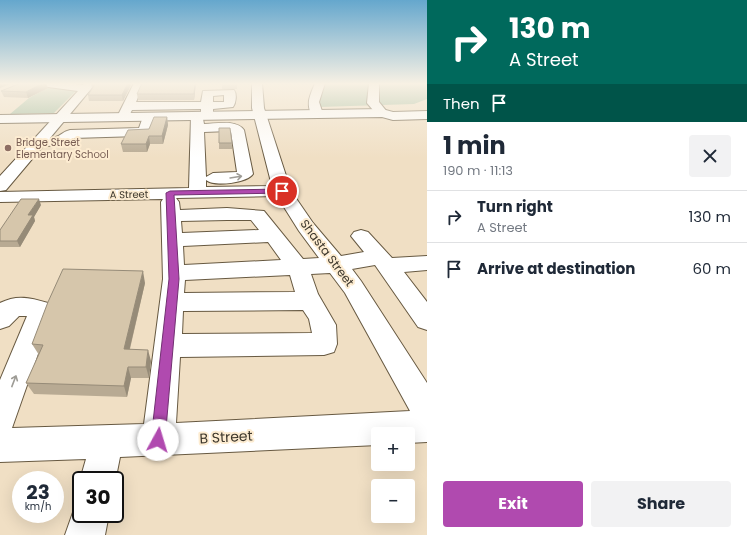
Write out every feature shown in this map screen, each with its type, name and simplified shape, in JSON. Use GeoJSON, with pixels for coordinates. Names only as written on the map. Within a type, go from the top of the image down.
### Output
{"type":"FeatureCollection","features":[{"type":"Feature","properties":{"kind":"street"},"geometry":{"type":"LineString","coordinates":[[0,186],[68,108]]}},
{"type":"Feature","properties":{"kind":"street"},"geometry":{"type":"LineString","coordinates":[[125,112],[127,108]]}},
{"type":"Feature","properties":{"kind":"street"},"geometry":{"type":"LineString","coordinates":[[39,142],[60,142],[70,134],[81,133],[119,138],[145,130],[160,108]]}},
{"type":"Feature","properties":{"kind":"street"},"geometry":{"type":"LineString","coordinates":[[202,116],[236,129],[245,174],[240,178],[198,186],[202,116],[204,108]]}},
{"type":"Feature","properties":{"kind":"street","name":"Shasta Street"},"geometry":{"type":"LineString","coordinates":[[258,108],[282,191],[306,227],[353,287],[427,411]]}},
{"type":"Feature","properties":{"kind":"street"},"geometry":{"type":"LineString","coordinates":[[315,108],[317,114]]}},
{"type":"Feature","properties":{"kind":"street"},"geometry":{"type":"LineString","coordinates":[[377,108],[382,113]]}},
{"type":"Feature","properties":{"kind":"street"},"geometry":{"type":"LineString","coordinates":[[382,113],[386,110],[427,109]]}},
{"type":"Feature","properties":{"kind":"street"},"geometry":{"type":"LineString","coordinates":[[0,119],[89,118],[125,112],[202,116],[382,113],[393,116],[427,114]]}},
{"type":"Feature","properties":{"kind":"street"},"geometry":{"type":"LineString","coordinates":[[125,112],[157,113]]}},
{"type":"Feature","properties":{"kind":"street"},"geometry":{"type":"LineString","coordinates":[[81,133],[89,118]]}},
{"type":"Feature","properties":{"kind":"street","name":"A Street"},"geometry":{"type":"LineString","coordinates":[[0,196],[171,217],[198,186],[282,191]]}},
{"type":"Feature","properties":{"kind":"street"},"geometry":{"type":"LineString","coordinates":[[158,440],[167,346],[172,302],[174,273],[171,217],[257,215],[298,267],[308,297],[322,321],[326,333],[324,344],[167,346]]}},
{"type":"Feature","properties":{"kind":"street"},"geometry":{"type":"LineString","coordinates":[[361,236],[383,262],[427,320]]}},
{"type":"Feature","properties":{"kind":"street"},"geometry":{"type":"LineString","coordinates":[[174,273],[383,262],[427,263]]}},
{"type":"Feature","properties":{"kind":"street"},"geometry":{"type":"LineString","coordinates":[[172,302],[306,301],[308,297]]}},
{"type":"Feature","properties":{"kind":"street"},"geometry":{"type":"LineString","coordinates":[[0,319],[6,310],[17,306],[33,308],[38,310],[40,314],[0,418]]}},
{"type":"Feature","properties":{"kind":"street","name":"B Street"},"geometry":{"type":"LineString","coordinates":[[0,445],[158,440],[427,426]]}},
{"type":"Feature","properties":{"kind":"street"},"geometry":{"type":"LineString","coordinates":[[100,471],[107,442]]}},
{"type":"Feature","properties":{"kind":"street"},"geometry":{"type":"LineString","coordinates":[[85,535],[88,523]]}},
{"type":"Feature","properties":{"kind":"green space"},"geometry":{"type":"Polygon","coordinates":[[[17,108],[59,108],[54,113],[10,114],[17,108]]]}},
{"type":"Feature","properties":{"kind":"building"},"geometry":{"type":"Polygon","coordinates":[[[154,117],[167,117],[162,136],[149,136],[146,144],[121,144],[128,130],[149,129],[154,117]]]}},
{"type":"Feature","properties":{"kind":"building"},"geometry":{"type":"Polygon","coordinates":[[[219,128],[230,128],[232,143],[219,143],[219,128]]]}},
{"type":"Feature","properties":{"kind":"building"},"geometry":{"type":"Polygon","coordinates":[[[21,199],[39,199],[28,215],[33,215],[17,241],[0,241],[0,230],[21,199]]]}},
{"type":"Feature","properties":{"kind":"building"},"geometry":{"type":"Polygon","coordinates":[[[63,269],[143,271],[124,349],[148,350],[146,367],[128,367],[124,386],[26,383],[43,345],[32,344],[48,302],[63,269]]]}},
{"type":"Feature","properties":{"kind":"place","name":"Bridge Street Elementary School"},"geometry":{"type":"Point","coordinates":[8,148]}},
{"type":"Feature","properties":{"kind":"route"},"geometry":{"type":"LineString","coordinates":[[158,440],[174,279],[170,193],[282,191]]}}]}
